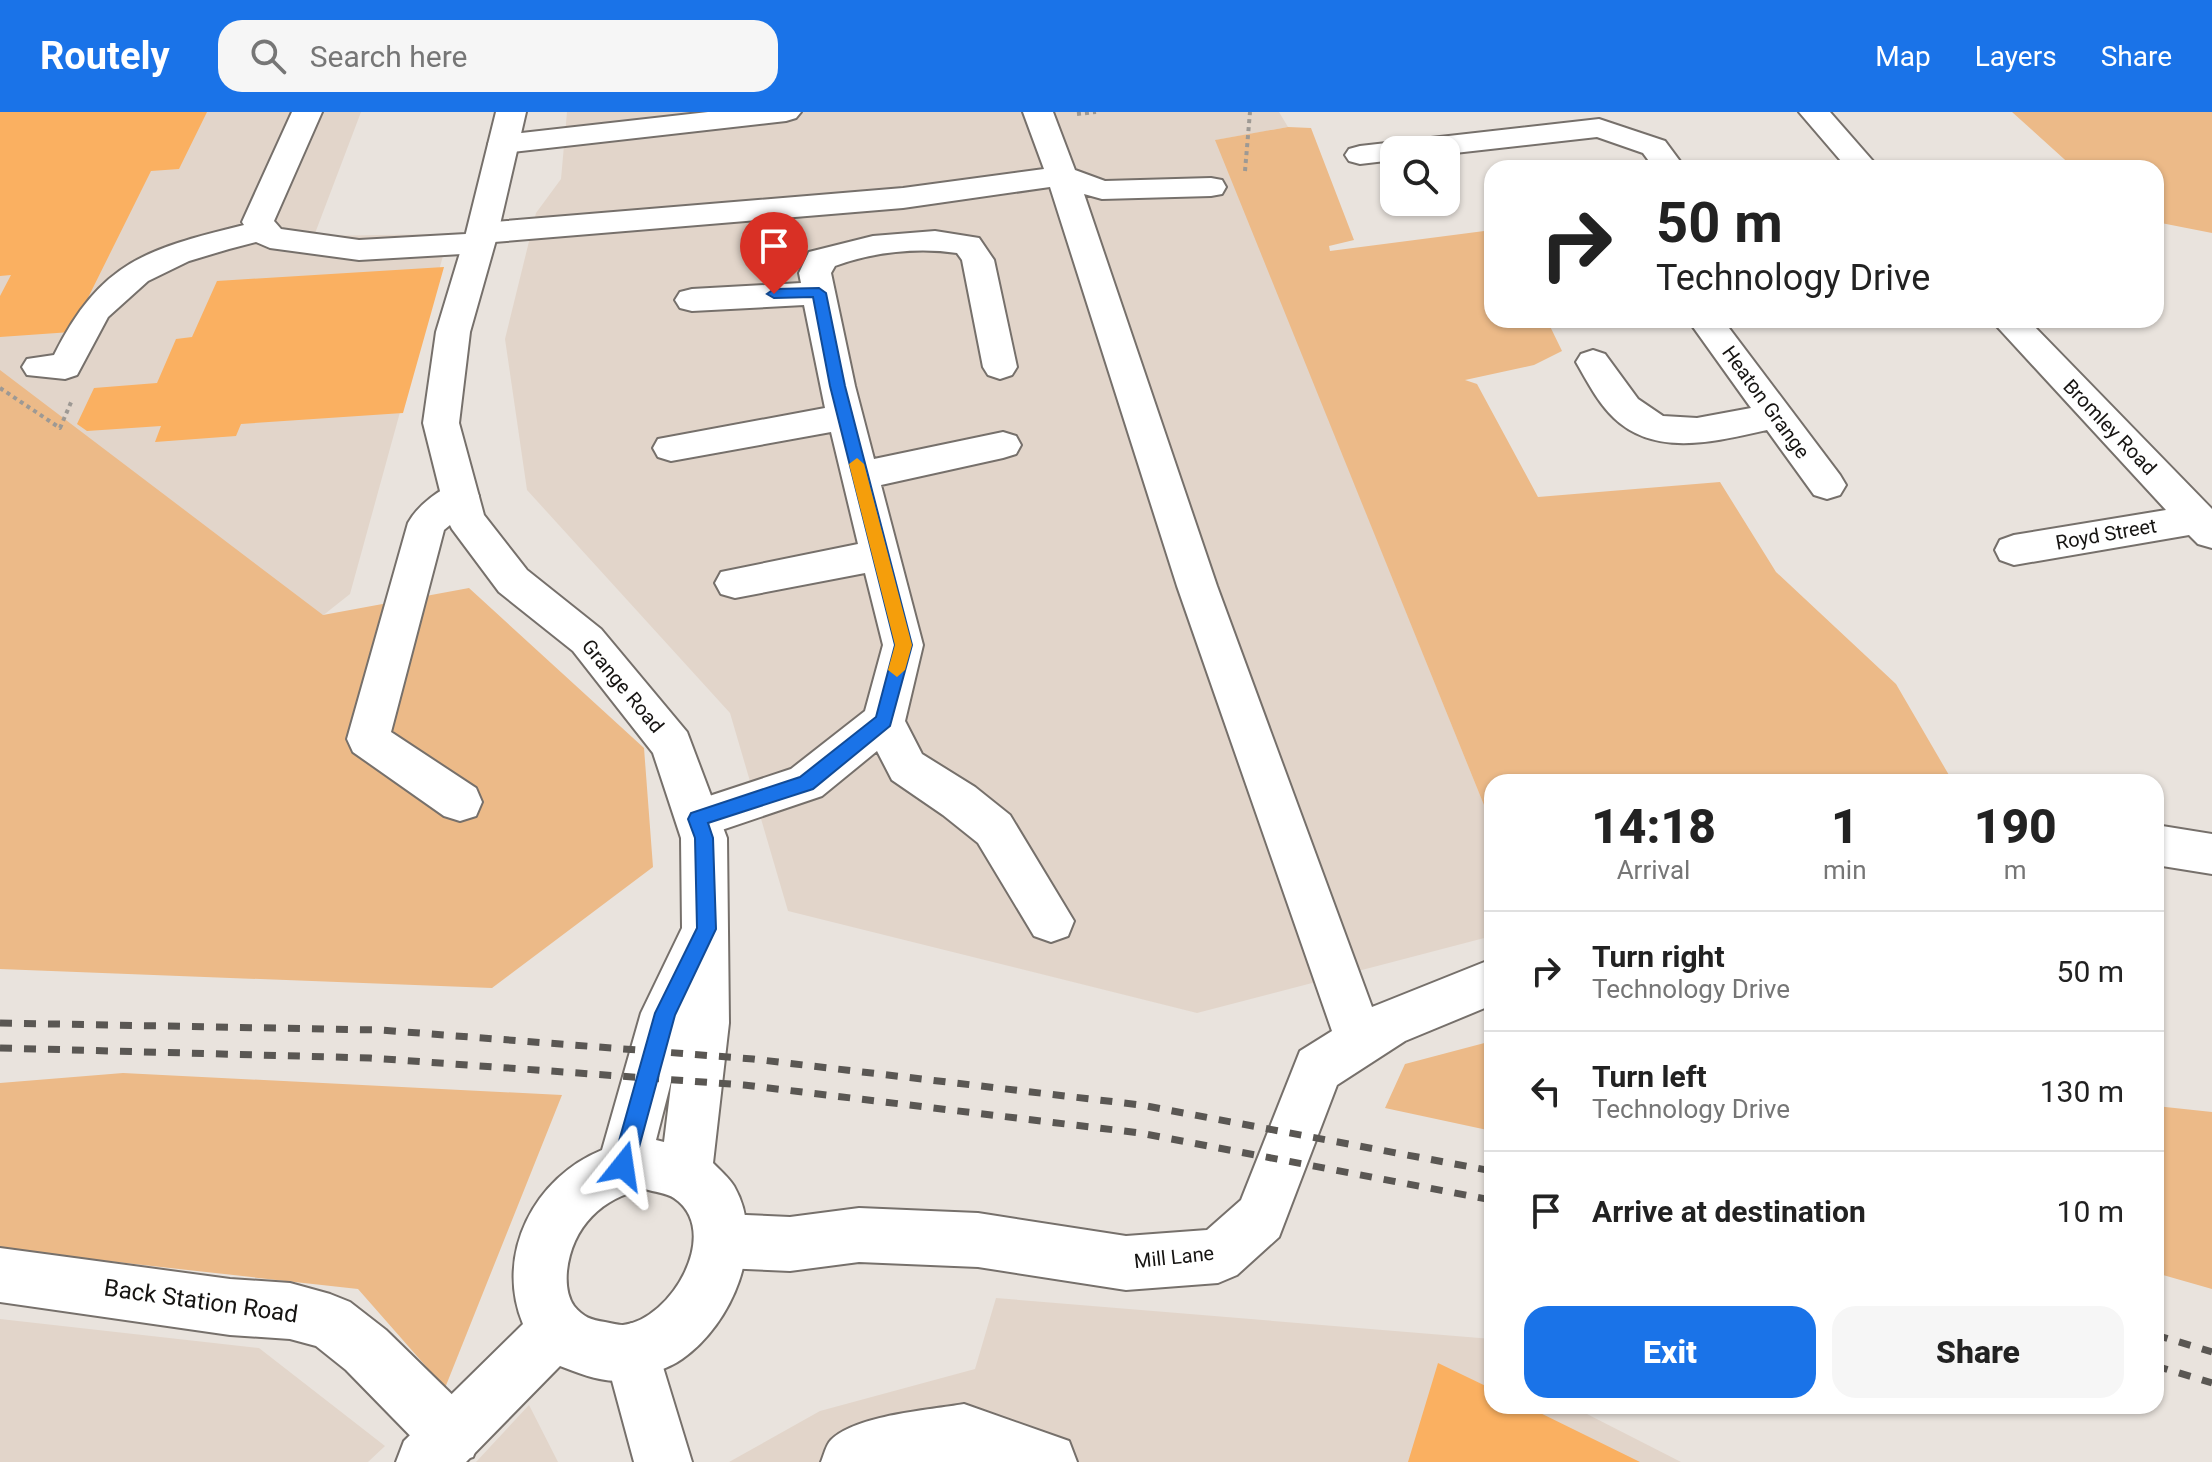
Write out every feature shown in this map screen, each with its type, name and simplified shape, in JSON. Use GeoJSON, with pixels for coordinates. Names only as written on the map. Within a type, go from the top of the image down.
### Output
{"type":"FeatureCollection","features":[{"type":"Feature","properties":{"kind":"street"},"geometry":{"type":"LineString","coordinates":[[307,112],[258,222],[270,238],[359,250],[903,198],[1063,176],[1102,190],[1211,187]]}},
{"type":"Feature","properties":{"kind":"street"},"geometry":{"type":"LineString","coordinates":[[507,128],[786,112]]}},
{"type":"Feature","properties":{"kind":"street"},"geometry":{"type":"LineString","coordinates":[[1038,112],[1063,176],[1197,586],[1360,1041]]}},
{"type":"Feature","properties":{"kind":"street"},"geometry":{"type":"LineString","coordinates":[[1814,112],[1857,160]]}},
{"type":"Feature","properties":{"kind":"street","name":"Grange Road"},"geometry":{"type":"LineString","coordinates":[[507,128],[481,238],[453,332],[441,423],[466,519],[513,581],[587,640],[672,745],[698,819],[704,838],[704,1023],[686,1173]]}},
{"type":"Feature","properties":{"kind":"street"},"geometry":{"type":"LineString","coordinates":[[1460,143],[1599,128],[1654,147],[1664,160]]}},
{"type":"Feature","properties":{"kind":"street"},"geometry":{"type":"LineString","coordinates":[[1352,150],[1380,151]]}},
{"type":"Feature","properties":{"kind":"street"},"geometry":{"type":"LineString","coordinates":[[39,367],[65,367],[100,303],[131,276],[187,250],[265,230]]}},
{"type":"Feature","properties":{"kind":"street"},"geometry":{"type":"LineString","coordinates":[[698,819],[806,783],[884,721],[903,645],[845,417],[815,273],[821,259],[843,250],[948,239],[968,245],[978,260],[1000,367]]}},
{"type":"Feature","properties":{"kind":"street"},"geometry":{"type":"LineString","coordinates":[[692,300],[819,293]]}},
{"type":"Feature","properties":{"kind":"street","name":"Heaton Grange"},"geometry":{"type":"LineString","coordinates":[[1711,328],[1827,485]]}},
{"type":"Feature","properties":{"kind":"street","name":"Bromley Road"},"geometry":{"type":"LineString","coordinates":[[2016,328],[2205,526]]}},
{"type":"Feature","properties":{"kind":"street"},"geometry":{"type":"LineString","coordinates":[[1593,362],[1628,411],[1666,432],[1694,432],[1776,416]]}},
{"type":"Feature","properties":{"kind":"street"},"geometry":{"type":"LineString","coordinates":[[671,448],[845,417]]}},
{"type":"Feature","properties":{"kind":"street"},"geometry":{"type":"LineString","coordinates":[[860,476],[1003,445]]}},
{"type":"Feature","properties":{"kind":"street"},"geometry":{"type":"LineString","coordinates":[[460,496],[427,523],[368,739],[460,802]]}},
{"type":"Feature","properties":{"kind":"street","name":"Royd Street"},"geometry":{"type":"LineString","coordinates":[[2014,550],[2205,526]]}},
{"type":"Feature","properties":{"kind":"street"},"geometry":{"type":"LineString","coordinates":[[735,583],[880,555]]}},
{"type":"Feature","properties":{"kind":"street"},"geometry":{"type":"LineString","coordinates":[[884,721],[907,767],[959,801],[994,829],[1051,921]]}},
{"type":"Feature","properties":{"kind":"street"},"geometry":{"type":"LineString","coordinates":[[2164,846],[2212,854]]}},
{"type":"Feature","properties":{"kind":"street","name":"Grange Road"},"geometry":{"type":"LineString","coordinates":[[623,1166],[665,1013],[706,929]]}},
{"type":"Feature","properties":{"kind":"street","name":"Mill Lane"},"geometry":{"type":"LineString","coordinates":[[722,1241],[790,1244],[874,1236],[978,1240],[1126,1263],[1218,1256],[1260,1218],[1318,1068],[1388,1024],[1484,985]]}},
{"type":"Feature","properties":{"kind":"street"},"geometry":{"type":"LineString","coordinates":[[645,1163],[668,1165],[686,1173],[706,1190],[719,1213],[722,1241],[717,1270],[704,1298],[685,1322],[660,1340],[632,1351],[604,1353],[577,1345],[557,1329],[543,1306],[539,1278],[542,1249],[554,1221],[573,1197],[596,1177],[623,1166],[645,1163]]}},
{"type":"Feature","properties":{"kind":"street","name":"Back Station Road"},"geometry":{"type":"LineString","coordinates":[[0,1275],[230,1307],[290,1311],[330,1322],[366,1350],[438,1449]]}},
{"type":"Feature","properties":{"kind":"street"},"geometry":{"type":"LineString","coordinates":[[438,1449],[557,1329]]}},
{"type":"Feature","properties":{"kind":"street"},"geometry":{"type":"LineString","coordinates":[[632,1351],[663,1462]]}},
{"type":"Feature","properties":{"kind":"street"},"geometry":{"type":"LineString","coordinates":[[850,1462],[863,1452],[964,1433],[1048,1462]]}},
{"type":"Feature","properties":{"kind":"path"},"geometry":{"type":"LineString","coordinates":[[1211,187],[1243,179],[1250,112]]}},
{"type":"Feature","properties":{"kind":"path"},"geometry":{"type":"LineString","coordinates":[[0,388],[60,428],[78,387]]}},
{"type":"Feature","properties":{"kind":"shaded area"},"geometry":{"type":"Polygon","coordinates":[[[0,112],[361,112],[314,236],[449,234],[350,594],[90,800],[0,819],[0,112]]]}},
{"type":"Feature","properties":{"kind":"shaded area"},"geometry":{"type":"Polygon","coordinates":[[[567,112],[1279,112],[1288,127],[1216,140],[1484,805],[1484,938],[1197,1013],[788,911],[730,713],[527,490],[505,339],[536,213],[561,179],[567,112]]]}},
{"type":"Feature","properties":{"kind":"shaded area"},"geometry":{"type":"Polygon","coordinates":[[[2012,112],[2212,112],[2212,233],[2164,224],[2164,160],[2065,160],[2012,112]]]}},
{"type":"Feature","properties":{"kind":"shaded area"},"geometry":{"type":"Polygon","coordinates":[[[1288,127],[1311,128],[1354,240],[1329,246],[1330,251],[1484,231],[1484,328],[1551,328],[1562,351],[1534,365],[1465,380],[1477,384],[1538,497],[1720,482],[1776,572],[1896,684],[1948,774],[1484,774],[1484,805],[1215,140],[1288,127]]]}},
{"type":"Feature","properties":{"kind":"shaded area"},"geometry":{"type":"Polygon","coordinates":[[[0,370],[323,615],[469,588],[644,748],[653,867],[492,988],[0,969],[0,370]]]}},
{"type":"Feature","properties":{"kind":"shaded area"},"geometry":{"type":"Polygon","coordinates":[[[1484,1043],[1484,1129],[1385,1108],[1405,1064],[1484,1043]]]}},
{"type":"Feature","properties":{"kind":"shaded area"},"geometry":{"type":"Polygon","coordinates":[[[123,1073],[562,1095],[445,1388],[358,1289],[0,1249],[0,1083],[123,1073]]]}},
{"type":"Feature","properties":{"kind":"shaded area"},"geometry":{"type":"Polygon","coordinates":[[[2164,1107],[2212,1112],[2212,1289],[2164,1275],[2164,1107]]]}},
{"type":"Feature","properties":{"kind":"shaded area"},"geometry":{"type":"Polygon","coordinates":[[[996,1298],[1484,1338],[1484,1414],[1587,1414],[1681,1462],[729,1462],[820,1411],[975,1369],[996,1298]]]}},
{"type":"Feature","properties":{"kind":"shaded area"},"geometry":{"type":"Polygon","coordinates":[[[0,1319],[259,1348],[385,1446],[368,1462],[0,1462],[0,1319]]]}},
{"type":"Feature","properties":{"kind":"shaded area"},"geometry":{"type":"Polygon","coordinates":[[[529,1405],[558,1462],[476,1462],[529,1405]]]}},
{"type":"Feature","properties":{"kind":"building"},"geometry":{"type":"Polygon","coordinates":[[[0,112],[207,112],[179,169],[151,171],[71,332],[0,337],[0,296],[11,275],[0,276],[0,112]]]}},
{"type":"Feature","properties":{"kind":"building"},"geometry":{"type":"Polygon","coordinates":[[[444,267],[403,413],[241,424],[236,436],[155,442],[161,426],[87,431],[77,424],[94,388],[157,383],[176,339],[192,337],[217,281],[444,267]]]}},
{"type":"Feature","properties":{"kind":"building"},"geometry":{"type":"Polygon","coordinates":[[[1438,1363],[1484,1385],[1484,1414],[1542,1414],[1640,1462],[1408,1462],[1438,1363]]]}},
{"type":"Feature","properties":{"kind":"railway"},"geometry":{"type":"LineString","coordinates":[[0,1023],[380,1030],[753,1059],[1141,1105],[1484,1169]]}},
{"type":"Feature","properties":{"kind":"railway"},"geometry":{"type":"LineString","coordinates":[[0,1048],[370,1058],[744,1085],[1140,1133],[1484,1198]]}},
{"type":"Feature","properties":{"kind":"railway"},"geometry":{"type":"LineString","coordinates":[[2164,1337],[2212,1352]]}},
{"type":"Feature","properties":{"kind":"railway"},"geometry":{"type":"LineString","coordinates":[[2164,1368],[2212,1383]]}},
{"type":"Feature","properties":{"kind":"slow traffic"},"geometry":{"type":"LineString","coordinates":[[857,464],[903,645],[897,670]]}},
{"type":"Feature","properties":{"kind":"route"},"geometry":{"type":"LineString","coordinates":[[623,1166],[665,1013],[706,929],[704,838],[698,819],[806,783],[884,721],[903,645],[837,386],[819,293],[774,294]]}}]}
